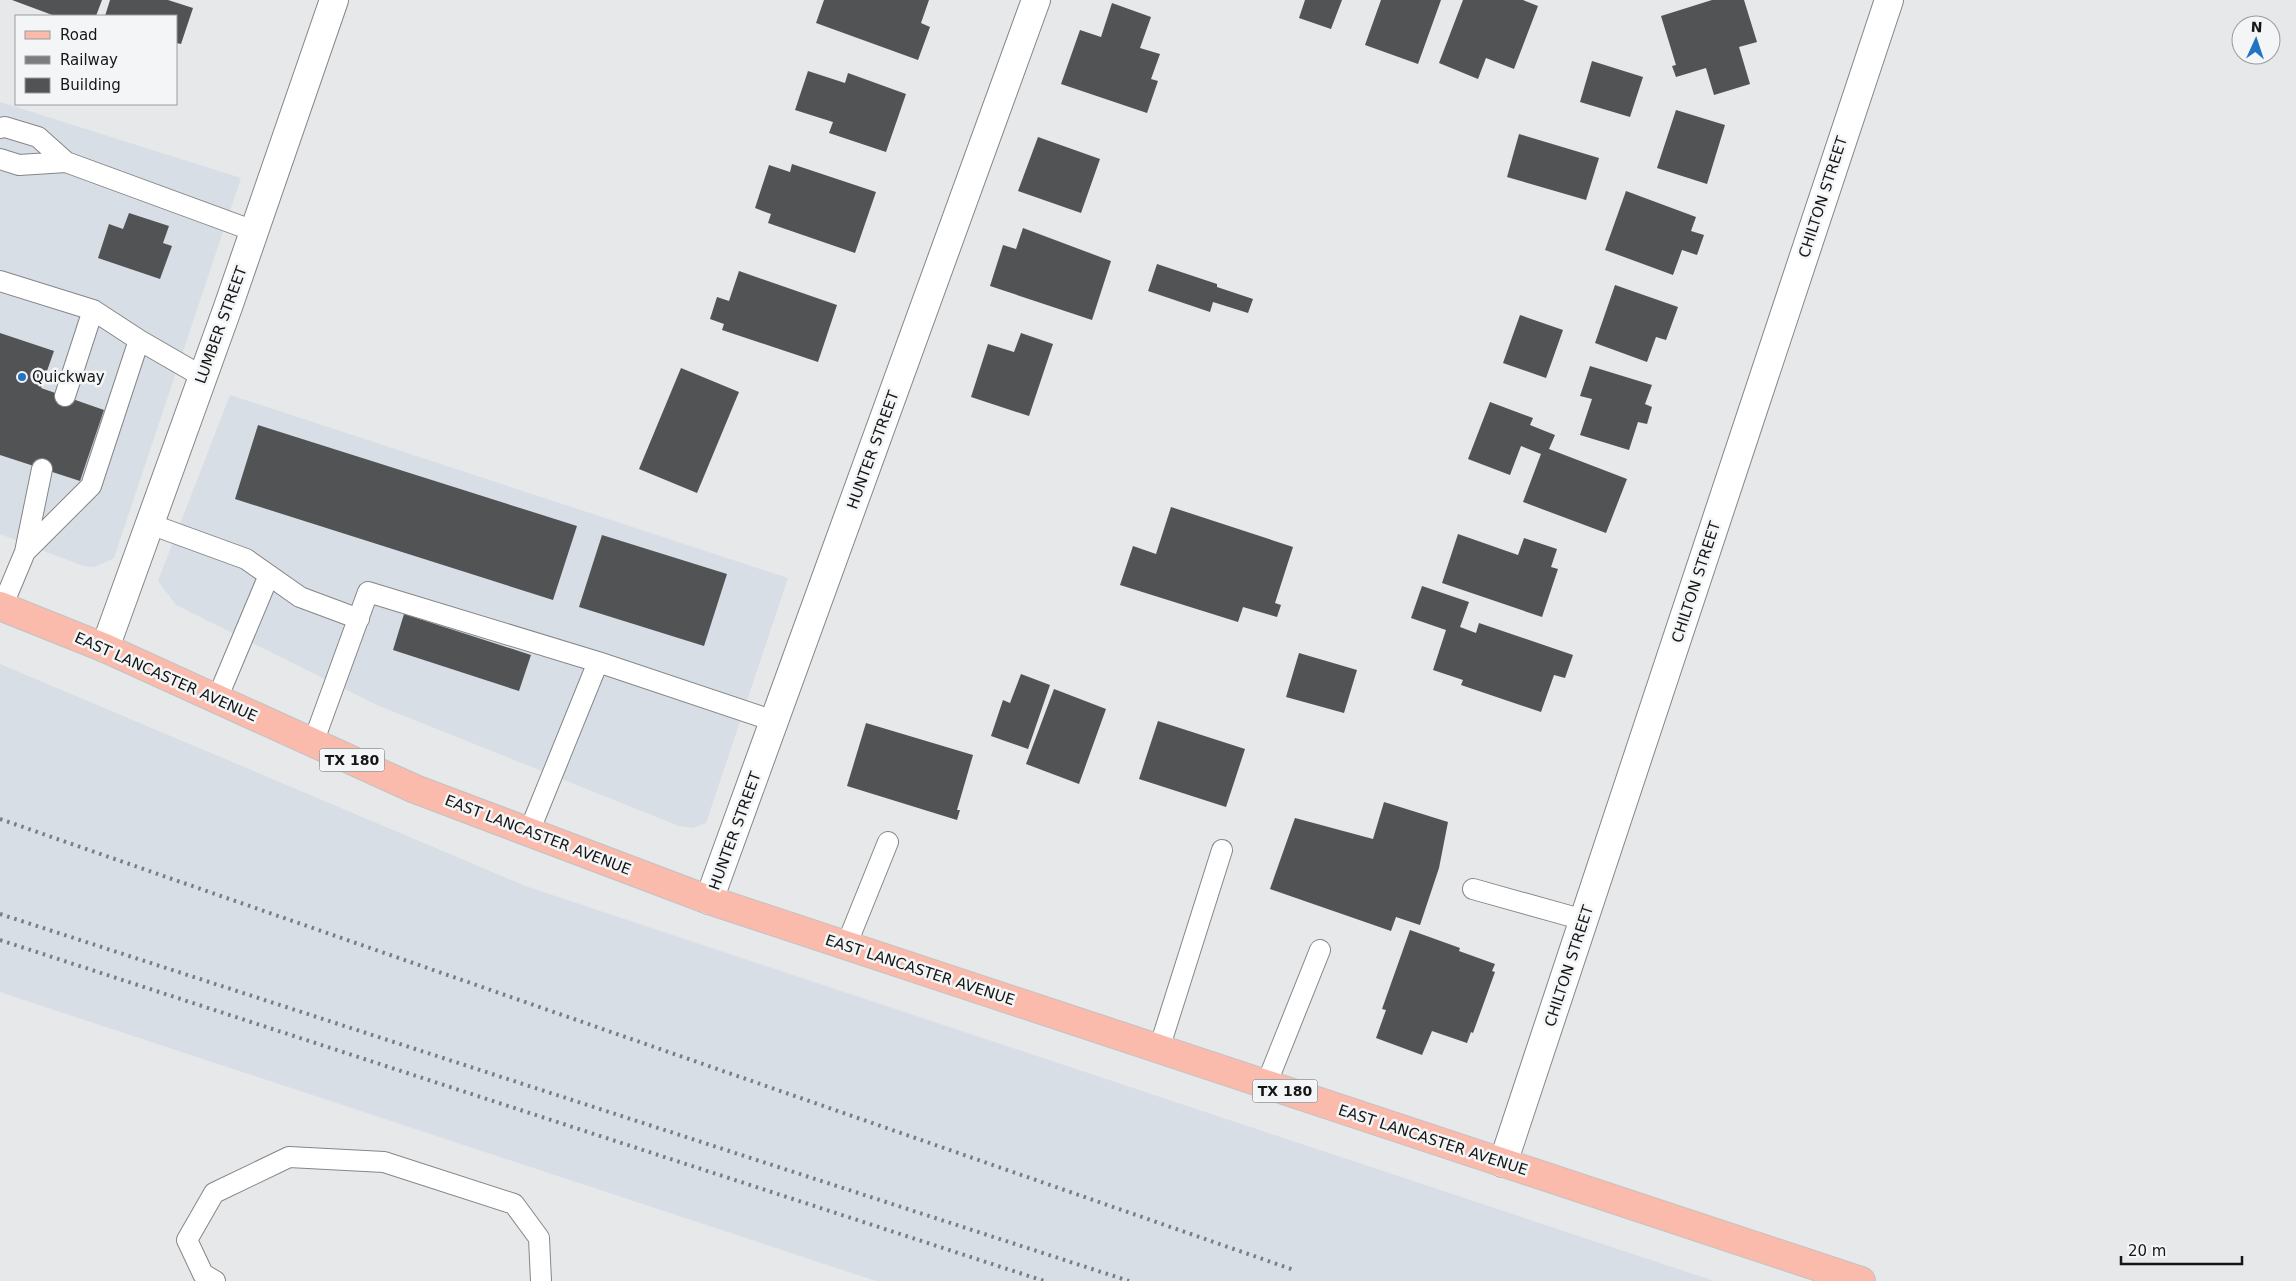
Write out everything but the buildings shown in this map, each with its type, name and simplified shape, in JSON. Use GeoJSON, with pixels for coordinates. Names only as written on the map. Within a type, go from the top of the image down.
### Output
{"type":"FeatureCollection","features":[{"type":"Feature","properties":{"kind":"main road","name":"EAST LANCASTER AVENUE"},"geometry":{"type":"LineString","coordinates":[[1,606],[105,648],[415,788],[709,900],[1861,1281]]}},
{"type":"Feature","properties":{"kind":"street","name":"LUMBER STREET"},"geometry":{"type":"LineString","coordinates":[[105,648],[203,376],[334,0]]}},
{"type":"Feature","properties":{"kind":"street","name":"HUNTER STREET"},"geometry":{"type":"LineString","coordinates":[[709,900],[1036,0]]}},
{"type":"Feature","properties":{"kind":"street","name":"CHILTON STREET"},"geometry":{"type":"LineString","coordinates":[[1503,1163],[1889,0]]}},
{"type":"Feature","properties":{"kind":"lane"},"geometry":{"type":"LineString","coordinates":[[0,128],[5,127],[38,136],[66,162],[254,231]]}},
{"type":"Feature","properties":{"kind":"lane"},"geometry":{"type":"LineString","coordinates":[[0,159],[19,165],[66,162]]}},
{"type":"Feature","properties":{"kind":"lane"},"geometry":{"type":"LineString","coordinates":[[0,281],[93,310],[140,340],[203,376]]}},
{"type":"Feature","properties":{"kind":"lane"},"geometry":{"type":"LineString","coordinates":[[65,396],[93,310]]}},
{"type":"Feature","properties":{"kind":"lane"},"geometry":{"type":"LineString","coordinates":[[25,552],[91,486],[140,340]]}},
{"type":"Feature","properties":{"kind":"lane"},"geometry":{"type":"LineString","coordinates":[[1,606],[25,552],[42,469]]}},
{"type":"Feature","properties":{"kind":"lane"},"geometry":{"type":"LineString","coordinates":[[150,524],[246,559],[300,597],[358,619]]}},
{"type":"Feature","properties":{"kind":"lane"},"geometry":{"type":"LineString","coordinates":[[217,699],[269,575]]}},
{"type":"Feature","properties":{"kind":"lane"},"geometry":{"type":"LineString","coordinates":[[313,743],[368,592],[598,662],[774,721]]}},
{"type":"Feature","properties":{"kind":"lane"},"geometry":{"type":"LineString","coordinates":[[529,832],[598,662]]}},
{"type":"Feature","properties":{"kind":"lane"},"geometry":{"type":"LineString","coordinates":[[846,946],[888,842]]}},
{"type":"Feature","properties":{"kind":"lane"},"geometry":{"type":"LineString","coordinates":[[1159,1050],[1222,850]]}},
{"type":"Feature","properties":{"kind":"lane"},"geometry":{"type":"LineString","coordinates":[[1473,889],[1584,920]]}},
{"type":"Feature","properties":{"kind":"lane"},"geometry":{"type":"LineString","coordinates":[[1266,1085],[1320,950]]}},
{"type":"Feature","properties":{"kind":"lane"},"geometry":{"type":"LineString","coordinates":[[215,1281],[203,1274],[187,1240],[214,1193],[289,1157],[384,1162],[514,1204],[539,1238],[541,1281]]}},
{"type":"Feature","properties":{"kind":"shaded area"},"geometry":{"type":"Polygon","coordinates":[[[0,102],[241,178],[114,558],[95,567],[83,566],[0,534],[0,102]]]}},
{"type":"Feature","properties":{"kind":"shaded area"},"geometry":{"type":"Polygon","coordinates":[[[230,395],[788,578],[706,823],[693,828],[679,826],[377,705],[176,605],[158,581],[230,395]]]}},
{"type":"Feature","properties":{"kind":"shaded area"},"geometry":{"type":"Polygon","coordinates":[[[0,664],[528,887],[1714,1281],[876,1281],[0,992],[0,664]]]}},
{"type":"Feature","properties":{"kind":"railway"},"geometry":{"type":"LineString","coordinates":[[0,819],[1294,1270]]}},
{"type":"Feature","properties":{"kind":"railway"},"geometry":{"type":"LineString","coordinates":[[0,914],[1129,1281]]}},
{"type":"Feature","properties":{"kind":"railway"},"geometry":{"type":"LineString","coordinates":[[0,940],[1044,1281]]}},
{"type":"Feature","properties":{"kind":"place","name":"Quickway"},"geometry":{"type":"Point","coordinates":[22,377]}}]}
